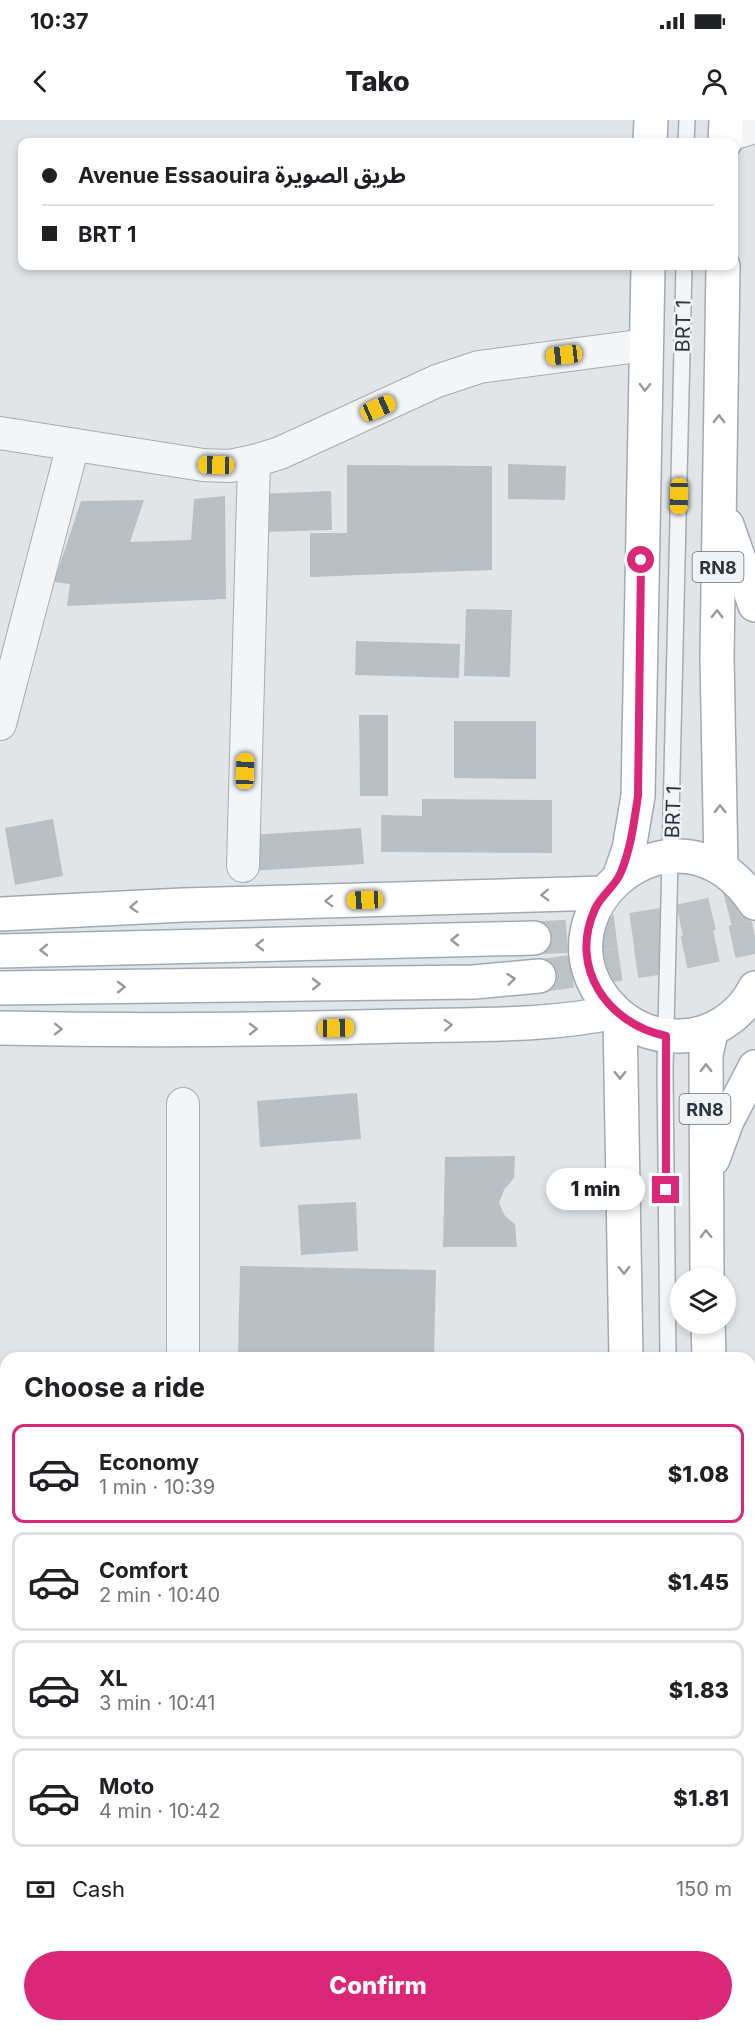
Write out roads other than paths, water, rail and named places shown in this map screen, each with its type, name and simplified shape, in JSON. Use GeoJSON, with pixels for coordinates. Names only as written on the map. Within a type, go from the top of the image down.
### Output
{"type":"FeatureCollection","features":[{"type":"Feature","properties":{"kind":"main road"},"geometry":{"type":"LineString","coordinates":[[650,138],[651,120]]}},
{"type":"Feature","properties":{"kind":"main road"},"geometry":{"type":"LineString","coordinates":[[648,270],[638,796],[629,849],[612,884],[591,918],[586,946],[594,982],[618,1015],[650,1033],[666,1036],[697,1034],[712,1029],[727,1021],[754,992]]}},
{"type":"Feature","properties":{"kind":"main road","name":"RN8"},"geometry":{"type":"LineString","coordinates":[[723,270],[717,657],[735,868]]}},
{"type":"Feature","properties":{"kind":"main road"},"geometry":{"type":"LineString","coordinates":[[718,489],[738,563],[755,605]]}},
{"type":"Feature","properties":{"kind":"main road"},"geometry":{"type":"LineString","coordinates":[[0,914],[612,884],[653,859],[672,856],[735,868],[755,903]]}},
{"type":"Feature","properties":{"kind":"main road"},"geometry":{"type":"LineString","coordinates":[[0,951],[534,938]]}},
{"type":"Feature","properties":{"kind":"main road"},"geometry":{"type":"LineString","coordinates":[[0,988],[474,982],[539,976]]}},
{"type":"Feature","properties":{"kind":"main road"},"geometry":{"type":"LineString","coordinates":[[0,1028],[231,1030],[334,1028],[560,1022],[618,1015]]}},
{"type":"Feature","properties":{"kind":"main road"},"geometry":{"type":"LineString","coordinates":[[618,1015],[626,1352]]}},
{"type":"Feature","properties":{"kind":"main road","name":"RN8"},"geometry":{"type":"LineString","coordinates":[[707,1268],[706,1054],[712,1029]]}},
{"type":"Feature","properties":{"kind":"main road"},"geometry":{"type":"LineString","coordinates":[[705,1189],[727,1121],[755,1067]]}},
{"type":"Feature","properties":{"kind":"main road"},"geometry":{"type":"LineString","coordinates":[[708,1334],[709,1352]]}},
{"type":"Feature","properties":{"kind":"street"},"geometry":{"type":"LineString","coordinates":[[0,433],[203,465],[230,466],[254,461],[458,373],[501,363],[646,345]]}},
{"type":"Feature","properties":{"kind":"street"},"geometry":{"type":"LineString","coordinates":[[0,724],[73,445]]}},
{"type":"Feature","properties":{"kind":"street"},"geometry":{"type":"LineString","coordinates":[[243,866],[254,461]]}},
{"type":"Feature","properties":{"kind":"street"},"geometry":{"type":"LineString","coordinates":[[183,1104],[183,1352]]}},
{"type":"Feature","properties":{"kind":"lane"},"geometry":{"type":"LineString","coordinates":[[686,138],[687,120]]}},
{"type":"Feature","properties":{"kind":"lane","name":"BRT 1"},"geometry":{"type":"LineString","coordinates":[[668,1352],[666,1036],[684,270]]}},
{"type":"Feature","properties":{"kind":"tunnel"},"geometry":{"type":"LineString","coordinates":[[534,938],[646,927],[755,902]]}},
{"type":"Feature","properties":{"kind":"tunnel"},"geometry":{"type":"LineString","coordinates":[[539,976],[648,960],[755,937]]}}]}
